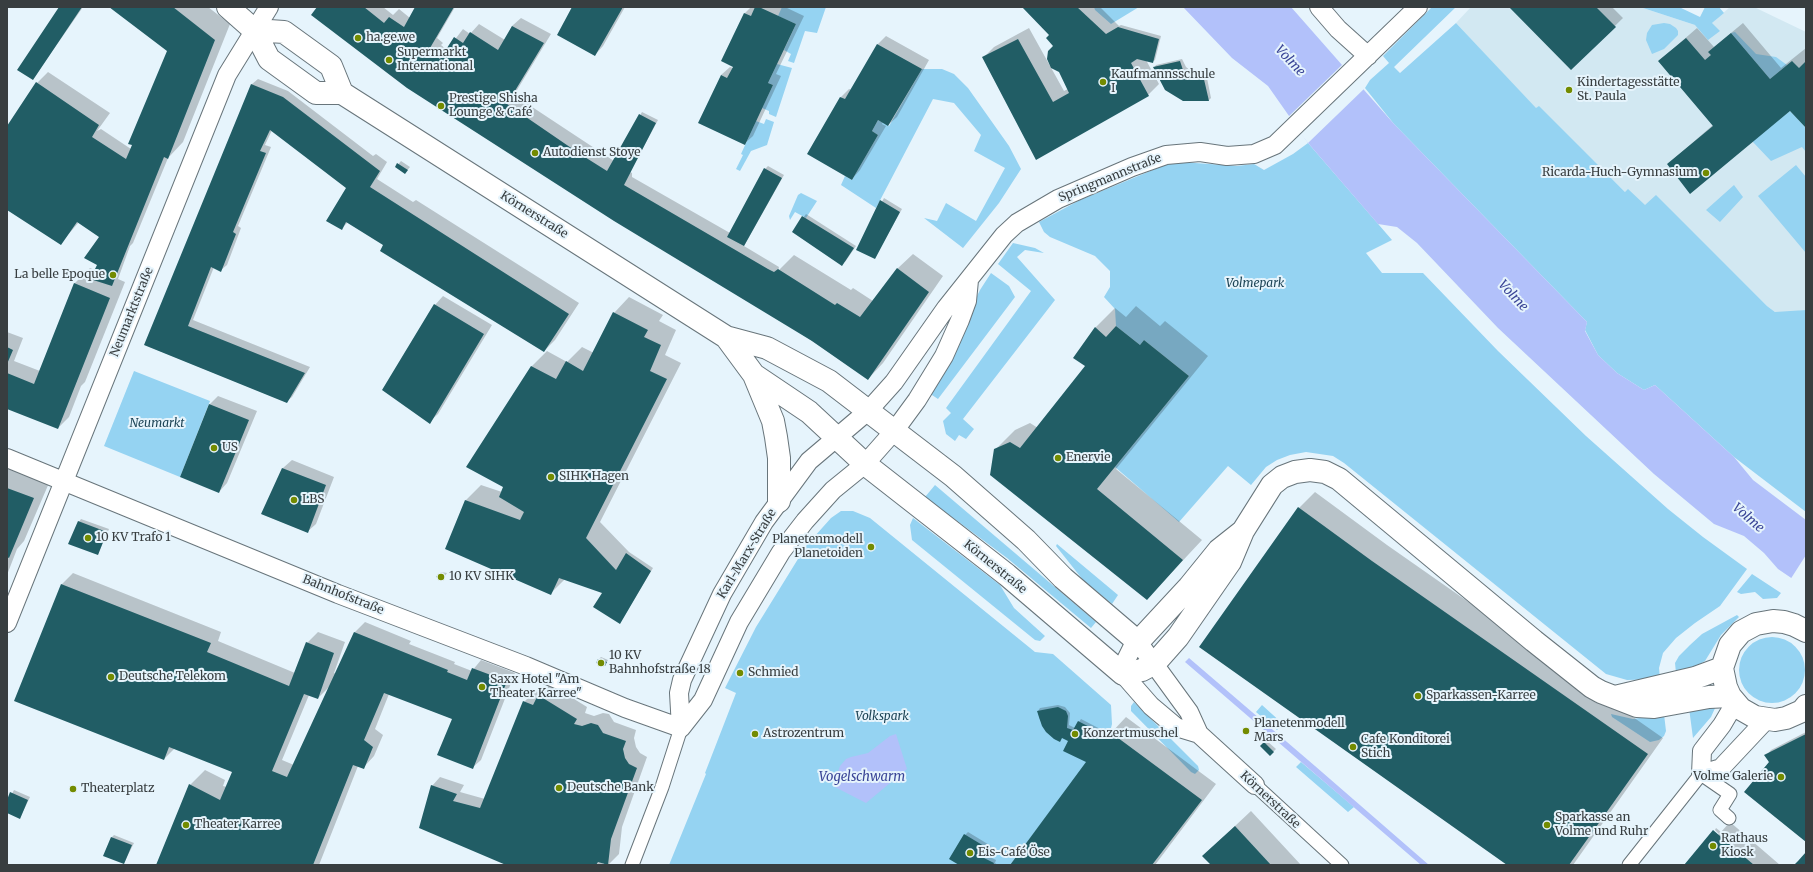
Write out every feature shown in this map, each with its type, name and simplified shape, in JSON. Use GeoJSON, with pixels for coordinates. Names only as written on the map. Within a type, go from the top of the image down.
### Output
{"type":"FeatureCollection","features":[{"type":"Feature","properties":{"kind":"street"},"geometry":{"type":"LineString","coordinates":[[228,7],[254,30],[269,59],[316,93],[342,93],[331,66],[284,32],[254,30]]}},
{"type":"Feature","properties":{"kind":"street","name":"Neumarktstraße"},"geometry":{"type":"LineString","coordinates":[[7,623],[227,75],[269,7]]}},
{"type":"Feature","properties":{"kind":"street"},"geometry":{"type":"LineString","coordinates":[[1319,7],[1338,29],[1368,56]]}},
{"type":"Feature","properties":{"kind":"street","name":"Springmannstraße"},"geometry":{"type":"LineString","coordinates":[[868,411],[894,382],[946,308],[968,280],[1004,235],[1013,227],[1058,199],[1132,167],[1166,155],[1200,152],[1227,156],[1254,154],[1275,145],[1418,7]]}},
{"type":"Feature","properties":{"kind":"street","name":"Körnerstraße"},"geometry":{"type":"LineString","coordinates":[[342,93],[726,337],[766,348],[802,366],[829,381],[895,430],[952,476],[1026,540],[1063,578],[1138,642],[1155,663],[1189,712],[1199,734],[1342,865]]}},
{"type":"Feature","properties":{"kind":"street"},"geometry":{"type":"LineString","coordinates":[[865,464],[895,430],[917,400],[944,356],[967,301],[968,280]]}},
{"type":"Feature","properties":{"kind":"street","name":"Körnerstraße"},"geometry":{"type":"LineString","coordinates":[[726,337],[754,375],[809,412],[865,464],[1006,575],[1123,674],[1151,706],[1176,727],[1199,734]]}},
{"type":"Feature","properties":{"kind":"street"},"geometry":{"type":"LineString","coordinates":[[754,375],[772,421],[776,437],[779,458],[779,501]]}},
{"type":"Feature","properties":{"kind":"street","name":"Karl-Marx-Straße"},"geometry":{"type":"LineString","coordinates":[[681,728],[679,693],[702,634],[745,553],[779,501],[809,461],[837,439],[868,411]]}},
{"type":"Feature","properties":{"kind":"street","name":"Bahnhofstraße"},"geometry":{"type":"LineString","coordinates":[[7,458],[338,594],[526,666],[625,708],[681,728]]}},
{"type":"Feature","properties":{"kind":"street","name":"Karl-Marx-Straße"},"geometry":{"type":"LineString","coordinates":[[632,865],[662,788],[681,728],[703,700],[739,622],[781,552],[805,521],[832,490],[865,464]]}},
{"type":"Feature","properties":{"kind":"street"},"geometry":{"type":"LineString","coordinates":[[1243,531],[1218,550],[1189,587],[1132,648],[1126,660],[1123,674],[1142,670],[1155,663],[1178,637],[1230,562],[1243,531],[1272,486],[1282,478],[1295,472],[1310,470],[1325,472],[1339,479],[1453,575],[1592,687],[1637,706],[1654,707],[1708,697],[1732,699]]}},
{"type":"Feature","properties":{"kind":"street"},"geometry":{"type":"LineString","coordinates":[[1802,623],[1773,621],[1756,624],[1741,632],[1730,645],[1722,668],[1726,687],[1732,699],[1748,714],[1766,720],[1786,718],[1802,711],[1806,706]]}},
{"type":"Feature","properties":{"kind":"street"},"geometry":{"type":"LineString","coordinates":[[1615,697],[1695,678],[1722,668]]}},
{"type":"Feature","properties":{"kind":"street"},"geometry":{"type":"LineString","coordinates":[[1701,774],[1702,751],[1722,725],[1732,699]]}},
{"type":"Feature","properties":{"kind":"street"},"geometry":{"type":"LineString","coordinates":[[1628,865],[1701,774],[1721,768],[1766,720]]}},
{"type":"Feature","properties":{"kind":"street"},"geometry":{"type":"LineString","coordinates":[[1701,774],[1730,794],[1720,810],[1729,818]]}},
{"type":"Feature","properties":{"kind":"shaded area","name":"Ricarda-Huch-Gymnasium"},"geometry":{"type":"Polygon","coordinates":[[[1471,7],[1640,7],[1695,25],[1712,23],[1730,7],[1754,7],[1806,32],[1806,310],[1782,313],[1775,312],[1767,306],[1659,199],[1647,213],[1538,107],[1536,109],[1456,23],[1471,7]]]}},
{"type":"Feature","properties":{"kind":"green space"},"geometry":{"type":"Polygon","coordinates":[[[782,7],[826,7],[817,33],[805,31],[794,63],[788,61],[791,54],[784,50],[796,24],[778,16],[782,7]]]}},
{"type":"Feature","properties":{"kind":"green space"},"geometry":{"type":"Polygon","coordinates":[[[1094,7],[1139,7],[1111,24],[1095,10],[1094,7]]]}},
{"type":"Feature","properties":{"kind":"green space"},"geometry":{"type":"Polygon","coordinates":[[[1432,7],[1456,7],[1394,67],[1400,73],[1456,23],[1536,108],[1539,106],[1625,192],[1628,189],[1645,205],[1656,195],[1767,306],[1775,312],[1806,310],[1806,512],[1734,457],[1655,385],[1644,390],[1617,373],[1598,355],[1585,330],[1587,322],[1394,124],[1365,88],[1370,80],[1389,63],[1383,56],[1432,7]]]}},
{"type":"Feature","properties":{"kind":"green space"},"geometry":{"type":"Polygon","coordinates":[[[1640,7],[1679,7],[1700,17],[1705,7],[1719,7],[1724,13],[1712,23],[1720,31],[1708,40],[1695,25],[1640,7]]]}},
{"type":"Feature","properties":{"kind":"green space"},"geometry":{"type":"Polygon","coordinates":[[[1664,23],[1670,24],[1676,28],[1678,35],[1664,49],[1652,54],[1646,40],[1647,33],[1652,25],[1664,23]]]}},
{"type":"Feature","properties":{"kind":"green space"},"geometry":{"type":"Polygon","coordinates":[[[1735,32],[1756,54],[1776,57],[1787,65],[1770,79],[1731,33],[1735,32]]]}},
{"type":"Feature","properties":{"kind":"green space"},"geometry":{"type":"Polygon","coordinates":[[[777,64],[792,68],[776,117],[769,114],[769,111],[762,108],[773,85],[768,83],[777,64]]]}},
{"type":"Feature","properties":{"kind":"green space"},"geometry":{"type":"Polygon","coordinates":[[[922,69],[942,69],[954,74],[968,88],[1009,146],[1021,169],[999,203],[963,248],[924,218],[937,221],[946,203],[976,221],[1005,168],[974,151],[981,135],[954,103],[933,99],[876,208],[841,185],[845,176],[852,180],[878,135],[872,131],[878,120],[889,126],[922,69]]]}},
{"type":"Feature","properties":{"kind":"green space"},"geometry":{"type":"Polygon","coordinates":[[[1790,111],[1806,128],[1806,152],[1802,147],[1771,161],[1752,141],[1790,111]]]}},
{"type":"Feature","properties":{"kind":"green space"},"geometry":{"type":"Polygon","coordinates":[[[766,119],[774,122],[767,145],[751,151],[740,171],[736,169],[756,121],[764,124],[766,119]]]}},
{"type":"Feature","properties":{"kind":"green space","name":"Volmepark"},"geometry":{"type":"Polygon","coordinates":[[[1308,143],[1392,240],[1366,253],[1382,273],[1423,273],[1498,351],[1586,436],[1668,509],[1747,569],[1720,606],[1676,638],[1663,653],[1659,668],[1660,679],[1627,680],[1606,674],[1344,463],[1333,456],[1306,452],[1290,455],[1277,460],[1266,467],[1251,485],[1228,466],[1179,522],[1115,467],[1189,376],[1144,340],[1140,345],[1116,326],[1115,309],[1104,297],[1110,287],[1110,271],[1095,256],[1050,237],[1044,232],[1039,222],[1080,200],[1165,165],[1181,162],[1237,166],[1254,164],[1264,170],[1293,154],[1308,143]]]}},
{"type":"Feature","properties":{"kind":"green space"},"geometry":{"type":"Polygon","coordinates":[[[1796,165],[1806,177],[1806,253],[1758,196],[1796,165]]]}},
{"type":"Feature","properties":{"kind":"green space"},"geometry":{"type":"Polygon","coordinates":[[[1734,185],[1743,197],[1720,222],[1706,210],[1734,185]]]}},
{"type":"Feature","properties":{"kind":"green space"},"geometry":{"type":"Polygon","coordinates":[[[801,193],[817,201],[806,218],[795,212],[790,220],[789,216],[798,195],[801,193]]]}},
{"type":"Feature","properties":{"kind":"green space"},"geometry":{"type":"Polygon","coordinates":[[[1013,243],[1035,248],[1044,253],[1025,250],[1017,257],[1055,300],[963,419],[974,429],[966,439],[959,435],[955,441],[946,434],[943,421],[951,413],[946,408],[1031,291],[998,264],[1013,243]]]}},
{"type":"Feature","properties":{"kind":"green space"},"geometry":{"type":"Polygon","coordinates":[[[991,273],[1009,286],[1015,297],[938,399],[929,393],[980,290],[991,273]]]}},
{"type":"Feature","properties":{"kind":"green space","name":"Neumarkt"},"geometry":{"type":"Polygon","coordinates":[[[134,371],[210,401],[180,477],[104,446],[134,371]]]}},
{"type":"Feature","properties":{"kind":"green space"},"geometry":{"type":"Polygon","coordinates":[[[935,485],[1096,622],[1091,628],[1007,558],[925,497],[935,485]]]}},
{"type":"Feature","properties":{"kind":"green space","name":"Volkspark"},"geometry":{"type":"Polygon","coordinates":[[[841,511],[853,511],[870,518],[1035,652],[1053,654],[1111,705],[1112,724],[1110,732],[1010,865],[669,865],[706,774],[705,773],[736,693],[725,688],[756,627],[806,546],[831,518],[841,511]]]}},
{"type":"Feature","properties":{"kind":"green space"},"geometry":{"type":"Polygon","coordinates":[[[913,518],[1000,585],[1014,608],[1045,636],[1040,641],[1035,640],[912,540],[910,525],[913,518]]]}},
{"type":"Feature","properties":{"kind":"green space"},"geometry":{"type":"Polygon","coordinates":[[[1057,544],[1118,595],[1112,604],[1083,580],[1056,546],[1057,544]]]}},
{"type":"Feature","properties":{"kind":"green space"},"geometry":{"type":"Polygon","coordinates":[[[1752,574],[1781,593],[1777,598],[1763,599],[1755,592],[1741,594],[1737,592],[1752,574]]]}},
{"type":"Feature","properties":{"kind":"green space"},"geometry":{"type":"Polygon","coordinates":[[[1737,615],[1739,617],[1721,635],[1705,661],[1693,668],[1676,673],[1675,663],[1679,656],[1690,645],[1702,634],[1737,615]]]}},
{"type":"Feature","properties":{"kind":"green space"},"geometry":{"type":"Polygon","coordinates":[[[1772,637],[1784,640],[1795,647],[1802,658],[1805,670],[1802,682],[1795,693],[1784,700],[1772,703],[1760,700],[1749,693],[1742,682],[1739,670],[1742,658],[1749,647],[1760,640],[1772,637]]]}},
{"type":"Feature","properties":{"kind":"green space"},"geometry":{"type":"Polygon","coordinates":[[[1134,702],[1198,766],[1199,770],[1195,774],[1191,772],[1131,711],[1131,706],[1134,702]]]}},
{"type":"Feature","properties":{"kind":"green space"},"geometry":{"type":"Polygon","coordinates":[[[1262,705],[1283,724],[1277,730],[1256,712],[1262,705]]]}},
{"type":"Feature","properties":{"kind":"green space"},"geometry":{"type":"Polygon","coordinates":[[[1716,706],[1711,717],[1693,738],[1689,708],[1716,706]]]}},
{"type":"Feature","properties":{"kind":"green space"},"geometry":{"type":"Polygon","coordinates":[[[1611,714],[1633,719],[1664,714],[1666,731],[1664,736],[1659,740],[1650,742],[1612,717],[1611,714]]]}},
{"type":"Feature","properties":{"kind":"green space"},"geometry":{"type":"Polygon","coordinates":[[[1301,762],[1354,807],[1348,812],[1296,767],[1301,762]]]}},
{"type":"Feature","properties":{"kind":"water","name":"Volme"},"geometry":{"type":"Polygon","coordinates":[[[1183,7],[1291,7],[1394,124],[1587,322],[1585,331],[1598,355],[1617,373],[1644,390],[1655,385],[1734,457],[1753,480],[1806,520],[1806,588],[1778,569],[1764,553],[1744,536],[1714,524],[1654,474],[1498,328],[1417,243],[1397,227],[1378,224],[1308,143],[1268,86],[1232,58],[1183,7]]]}},
{"type":"Feature","properties":{"kind":"water"},"geometry":{"type":"Polygon","coordinates":[[[1189,658],[1429,865],[1421,865],[1185,662],[1189,658]]]}},
{"type":"Feature","properties":{"kind":"water","name":"Vogelschwarm"},"geometry":{"type":"Polygon","coordinates":[[[896,734],[907,769],[866,803],[833,786],[840,766],[846,759],[868,753],[890,736],[896,734]]]}},
{"type":"Feature","properties":{"kind":"pier"},"geometry":{"type":"Polygon","coordinates":[[[1343,64],[1365,88],[1308,143],[1288,117],[1343,64]]]}},
{"type":"Feature","properties":{"kind":"pier"},"geometry":{"type":"Polygon","coordinates":[[[1806,555],[1806,590],[1790,580],[1806,555]]]}},
{"type":"Feature","properties":{"kind":"building"},"geometry":{"type":"Polygon","coordinates":[[[59,7],[82,7],[33,80],[17,70],[59,7]]]}},
{"type":"Feature","properties":{"kind":"building"},"geometry":{"type":"Polygon","coordinates":[[[109,7],[173,7],[215,40],[168,159],[164,157],[112,286],[90,279],[97,265],[84,258],[99,237],[77,222],[61,245],[7,210],[7,126],[36,82],[99,125],[92,137],[126,159],[132,145],[128,144],[167,51],[109,7]]]}},
{"type":"Feature","properties":{"kind":"building"},"geometry":{"type":"Polygon","coordinates":[[[317,7],[364,7],[384,23],[389,17],[404,27],[415,7],[454,7],[430,48],[435,51],[433,54],[440,59],[454,37],[463,43],[470,32],[498,50],[512,26],[544,43],[507,104],[580,154],[607,171],[639,114],[656,123],[624,185],[768,269],[774,272],[778,269],[835,305],[837,303],[860,317],[897,268],[929,292],[868,380],[812,341],[614,221],[407,88],[311,15],[317,7]]]}},
{"type":"Feature","properties":{"kind":"building"},"geometry":{"type":"Polygon","coordinates":[[[572,7],[623,7],[595,56],[557,35],[572,7]]]}},
{"type":"Feature","properties":{"kind":"building"},"geometry":{"type":"Polygon","coordinates":[[[755,7],[759,7],[796,24],[768,83],[773,85],[745,145],[698,123],[721,75],[727,78],[733,67],[721,61],[744,13],[751,16],[755,7]]]}},
{"type":"Feature","properties":{"kind":"building","name":"Kaufmannsschule I"},"geometry":{"type":"Polygon","coordinates":[[[1022,7],[1077,7],[1106,34],[1118,27],[1159,39],[1153,63],[1137,59],[1131,63],[1149,96],[1036,160],[982,57],[1018,39],[1053,102],[1069,93],[1059,72],[1051,68],[1047,59],[1048,51],[1053,46],[1046,38],[1049,35],[1022,7]]]}},
{"type":"Feature","properties":{"kind":"building"},"geometry":{"type":"Polygon","coordinates":[[[1509,7],[1596,7],[1616,27],[1571,70],[1509,7]]]}},
{"type":"Feature","properties":{"kind":"building"},"geometry":{"type":"Polygon","coordinates":[[[1731,33],[1770,79],[1792,61],[1799,68],[1806,61],[1806,128],[1790,111],[1690,194],[1667,164],[1713,126],[1658,61],[1686,38],[1705,60],[1711,55],[1708,52],[1731,33]]]}},
{"type":"Feature","properties":{"kind":"building"},"geometry":{"type":"Polygon","coordinates":[[[877,44],[922,69],[888,126],[878,120],[872,131],[878,135],[852,180],[807,154],[840,97],[845,99],[877,44]]]}},
{"type":"Feature","properties":{"kind":"building"},"geometry":{"type":"Polygon","coordinates":[[[1180,61],[1183,70],[1191,75],[1203,75],[1209,101],[1183,101],[1165,90],[1153,67],[1180,61]]]}},
{"type":"Feature","properties":{"kind":"building"},"geometry":{"type":"Polygon","coordinates":[[[251,84],[283,97],[380,171],[370,187],[569,314],[544,352],[380,251],[383,245],[346,222],[342,230],[326,221],[346,188],[270,130],[260,151],[266,153],[233,232],[236,234],[221,272],[211,267],[188,326],[305,373],[287,403],[144,345],[251,84]]]}},
{"type":"Feature","properties":{"kind":"building"},"geometry":{"type":"Polygon","coordinates":[[[397,163],[408,170],[405,174],[395,167],[397,163]]]}},
{"type":"Feature","properties":{"kind":"building"},"geometry":{"type":"Polygon","coordinates":[[[764,168],[782,178],[744,246],[727,237],[764,168]]]}},
{"type":"Feature","properties":{"kind":"building"},"geometry":{"type":"Polygon","coordinates":[[[880,200],[900,212],[875,259],[856,250],[880,200]]]}},
{"type":"Feature","properties":{"kind":"building"},"geometry":{"type":"Polygon","coordinates":[[[802,216],[854,248],[842,266],[792,232],[802,216]]]}},
{"type":"Feature","properties":{"kind":"building"},"geometry":{"type":"Polygon","coordinates":[[[74,283],[110,298],[58,429],[7,409],[7,373],[34,384],[74,283]]]}},
{"type":"Feature","properties":{"kind":"building"},"geometry":{"type":"Polygon","coordinates":[[[434,304],[484,334],[430,424],[382,390],[434,304]]]}},
{"type":"Feature","properties":{"kind":"building","name":"SIHK Hagen"},"geometry":{"type":"Polygon","coordinates":[[[613,312],[648,330],[644,337],[661,345],[650,371],[667,379],[586,538],[616,570],[626,553],[651,571],[620,624],[593,607],[602,593],[559,578],[551,595],[445,549],[465,500],[520,520],[524,512],[499,497],[503,487],[466,467],[531,366],[556,379],[566,361],[583,371],[613,312]]]}},
{"type":"Feature","properties":{"kind":"building","name":"Enervie"},"geometry":{"type":"Polygon","coordinates":[[[1116,326],[1140,345],[1144,340],[1189,376],[1097,489],[1183,560],[1147,600],[990,475],[994,449],[1010,442],[1020,448],[1085,366],[1073,358],[1095,327],[1106,337],[1116,326]]]}},
{"type":"Feature","properties":{"kind":"building"},"geometry":{"type":"Polygon","coordinates":[[[7,347],[13,350],[7,364],[7,347]]]}},
{"type":"Feature","properties":{"kind":"building","name":"US"},"geometry":{"type":"Polygon","coordinates":[[[209,404],[249,420],[219,493],[180,477],[209,404]]]}},
{"type":"Feature","properties":{"kind":"building","name":"LBS"},"geometry":{"type":"Polygon","coordinates":[[[282,468],[326,485],[308,533],[261,514],[282,468]]]}},
{"type":"Feature","properties":{"kind":"building"},"geometry":{"type":"Polygon","coordinates":[[[7,488],[34,498],[9,558],[7,557],[7,488]]]}},
{"type":"Feature","properties":{"kind":"building","name":"Sparkassen-Karree"},"geometry":{"type":"Polygon","coordinates":[[[1298,507],[1372,561],[1648,754],[1569,865],[1507,865],[1199,647],[1298,507]]]}},
{"type":"Feature","properties":{"kind":"building","name":"10 KV Trafo 1"},"geometry":{"type":"Polygon","coordinates":[[[78,521],[107,532],[98,555],[68,544],[78,521]]]}},
{"type":"Feature","properties":{"kind":"building","name":"10 KV SIHK"},"geometry":{"type":"Polygon","coordinates":[[[438,574],[445,576],[443,580],[436,577],[438,574]]]}},
{"type":"Feature","properties":{"kind":"building"},"geometry":{"type":"Polygon","coordinates":[[[61,584],[211,643],[207,652],[289,686],[306,642],[334,653],[318,699],[304,694],[272,771],[287,777],[354,632],[448,670],[447,672],[467,680],[472,668],[507,681],[473,769],[437,755],[452,719],[384,693],[364,740],[373,747],[364,769],[353,765],[313,865],[156,865],[189,784],[220,800],[232,772],[169,747],[164,760],[14,701],[61,584]]]}},
{"type":"Feature","properties":{"kind":"building","name":"10 KV Bahnhofstraße 18"},"geometry":{"type":"Polygon","coordinates":[[[598,659],[607,662],[605,666],[596,663],[598,659]]]}},
{"type":"Feature","properties":{"kind":"building","name":"Deutsche Bank"},"geometry":{"type":"Polygon","coordinates":[[[538,695],[577,719],[574,724],[582,726],[591,723],[598,725],[603,733],[626,741],[623,749],[625,758],[629,764],[637,768],[611,839],[608,865],[598,862],[596,865],[506,865],[419,828],[431,785],[457,794],[453,801],[480,808],[523,701],[533,705],[538,695]]]}},
{"type":"Feature","properties":{"kind":"building"},"geometry":{"type":"Polygon","coordinates":[[[1058,707],[1066,711],[1068,716],[1067,728],[1073,730],[1078,721],[1107,736],[1110,732],[1202,800],[1152,865],[1010,865],[1086,762],[1063,751],[1068,741],[1062,738],[1060,742],[1054,739],[1042,726],[1037,711],[1058,707]]]}},
{"type":"Feature","properties":{"kind":"building","name":"Volme Galerie"},"geometry":{"type":"Polygon","coordinates":[[[1806,734],[1806,842],[1744,792],[1769,762],[1764,755],[1806,734]]]}},
{"type":"Feature","properties":{"kind":"building"},"geometry":{"type":"Polygon","coordinates":[[[1264,742],[1274,752],[1270,756],[1260,746],[1264,742]]]}},
{"type":"Feature","properties":{"kind":"building"},"geometry":{"type":"Polygon","coordinates":[[[10,792],[28,800],[20,819],[7,813],[7,800],[10,792]]]}},
{"type":"Feature","properties":{"kind":"building"},"geometry":{"type":"Polygon","coordinates":[[[1235,826],[1271,865],[1211,865],[1202,856],[1235,826]]]}},
{"type":"Feature","properties":{"kind":"building"},"geometry":{"type":"Polygon","coordinates":[[[1713,830],[1754,865],[1684,865],[1713,830]]]}},
{"type":"Feature","properties":{"kind":"building","name":"Eis-Café Öse"},"geometry":{"type":"Polygon","coordinates":[[[964,834],[989,849],[984,858],[994,863],[993,865],[959,865],[949,859],[964,834]]]}},
{"type":"Feature","properties":{"kind":"building"},"geometry":{"type":"Polygon","coordinates":[[[111,837],[132,845],[124,864],[103,856],[111,837]]]}},
{"type":"Feature","properties":{"kind":"building"},"geometry":{"type":"Polygon","coordinates":[[[1806,852],[1806,865],[1794,865],[1798,861],[1806,852]]]}},
{"type":"Feature","properties":{"kind":"place","name":"ha.ge.we"},"geometry":{"type":"Point","coordinates":[358,38]}},
{"type":"Feature","properties":{"kind":"place","name":"Supermarkt International"},"geometry":{"type":"Point","coordinates":[389,60]}},
{"type":"Feature","properties":{"kind":"place","name":"Kaufmannsschule I"},"geometry":{"type":"Point","coordinates":[1103,82]}},
{"type":"Feature","properties":{"kind":"place","name":"Kindertagesstätte St. Paula"},"geometry":{"type":"Point","coordinates":[1569,90]}},
{"type":"Feature","properties":{"kind":"place","name":"Prestige Shisha Lounge & Café"},"geometry":{"type":"Point","coordinates":[441,106]}},
{"type":"Feature","properties":{"kind":"place","name":"Autodienst Stoye"},"geometry":{"type":"Point","coordinates":[535,153]}},
{"type":"Feature","properties":{"kind":"place","name":"Ricarda-Huch-Gymnasium"},"geometry":{"type":"Point","coordinates":[1706,173]}},
{"type":"Feature","properties":{"kind":"place","name":"La belle Epoque"},"geometry":{"type":"Point","coordinates":[113,275]}},
{"type":"Feature","properties":{"kind":"place","name":"US"},"geometry":{"type":"Point","coordinates":[214,448]}},
{"type":"Feature","properties":{"kind":"place","name":"Enervie"},"geometry":{"type":"Point","coordinates":[1058,458]}},
{"type":"Feature","properties":{"kind":"place","name":"SIHK Hagen"},"geometry":{"type":"Point","coordinates":[551,477]}},
{"type":"Feature","properties":{"kind":"place","name":"LBS"},"geometry":{"type":"Point","coordinates":[294,500]}},
{"type":"Feature","properties":{"kind":"place","name":"10 KV Trafo 1"},"geometry":{"type":"Point","coordinates":[88,538]}},
{"type":"Feature","properties":{"kind":"place","name":"Planetenmodell Planetoiden"},"geometry":{"type":"Point","coordinates":[871,547]}},
{"type":"Feature","properties":{"kind":"place","name":"10 KV SIHK"},"geometry":{"type":"Point","coordinates":[441,577]}},
{"type":"Feature","properties":{"kind":"place","name":"10 KV Bahnhofstraße 18"},"geometry":{"type":"Point","coordinates":[601,663]}},
{"type":"Feature","properties":{"kind":"place","name":"Schmied"},"geometry":{"type":"Point","coordinates":[740,673]}},
{"type":"Feature","properties":{"kind":"place","name":"Deutsche Telekom"},"geometry":{"type":"Point","coordinates":[111,677]}},
{"type":"Feature","properties":{"kind":"place","name":"Saxx Hotel \"Am Theater Karree\""},"geometry":{"type":"Point","coordinates":[482,687]}},
{"type":"Feature","properties":{"kind":"place","name":"Sparkassen-Karree"},"geometry":{"type":"Point","coordinates":[1418,696]}},
{"type":"Feature","properties":{"kind":"place","name":"Planetenmodell Mars"},"geometry":{"type":"Point","coordinates":[1246,731]}},
{"type":"Feature","properties":{"kind":"place","name":"Astrozentrum"},"geometry":{"type":"Point","coordinates":[755,734]}},
{"type":"Feature","properties":{"kind":"place","name":"Konzertmuschel"},"geometry":{"type":"Point","coordinates":[1075,734]}},
{"type":"Feature","properties":{"kind":"place","name":"Cafe Konditorei Stich"},"geometry":{"type":"Point","coordinates":[1353,747]}},
{"type":"Feature","properties":{"kind":"place","name":"Volme Galerie"},"geometry":{"type":"Point","coordinates":[1781,777]}},
{"type":"Feature","properties":{"kind":"place","name":"Deutsche Bank"},"geometry":{"type":"Point","coordinates":[559,788]}},
{"type":"Feature","properties":{"kind":"place","name":"Theaterplatz"},"geometry":{"type":"Point","coordinates":[73,789]}},
{"type":"Feature","properties":{"kind":"place","name":"Theater Karree"},"geometry":{"type":"Point","coordinates":[186,825]}},
{"type":"Feature","properties":{"kind":"place","name":"Sparkasse an Volme und Ruhr"},"geometry":{"type":"Point","coordinates":[1547,825]}},
{"type":"Feature","properties":{"kind":"place","name":"Rathaus Kiosk"},"geometry":{"type":"Point","coordinates":[1713,846]}},
{"type":"Feature","properties":{"kind":"place","name":"Eis-Café Öse"},"geometry":{"type":"Point","coordinates":[970,853]}}]}
